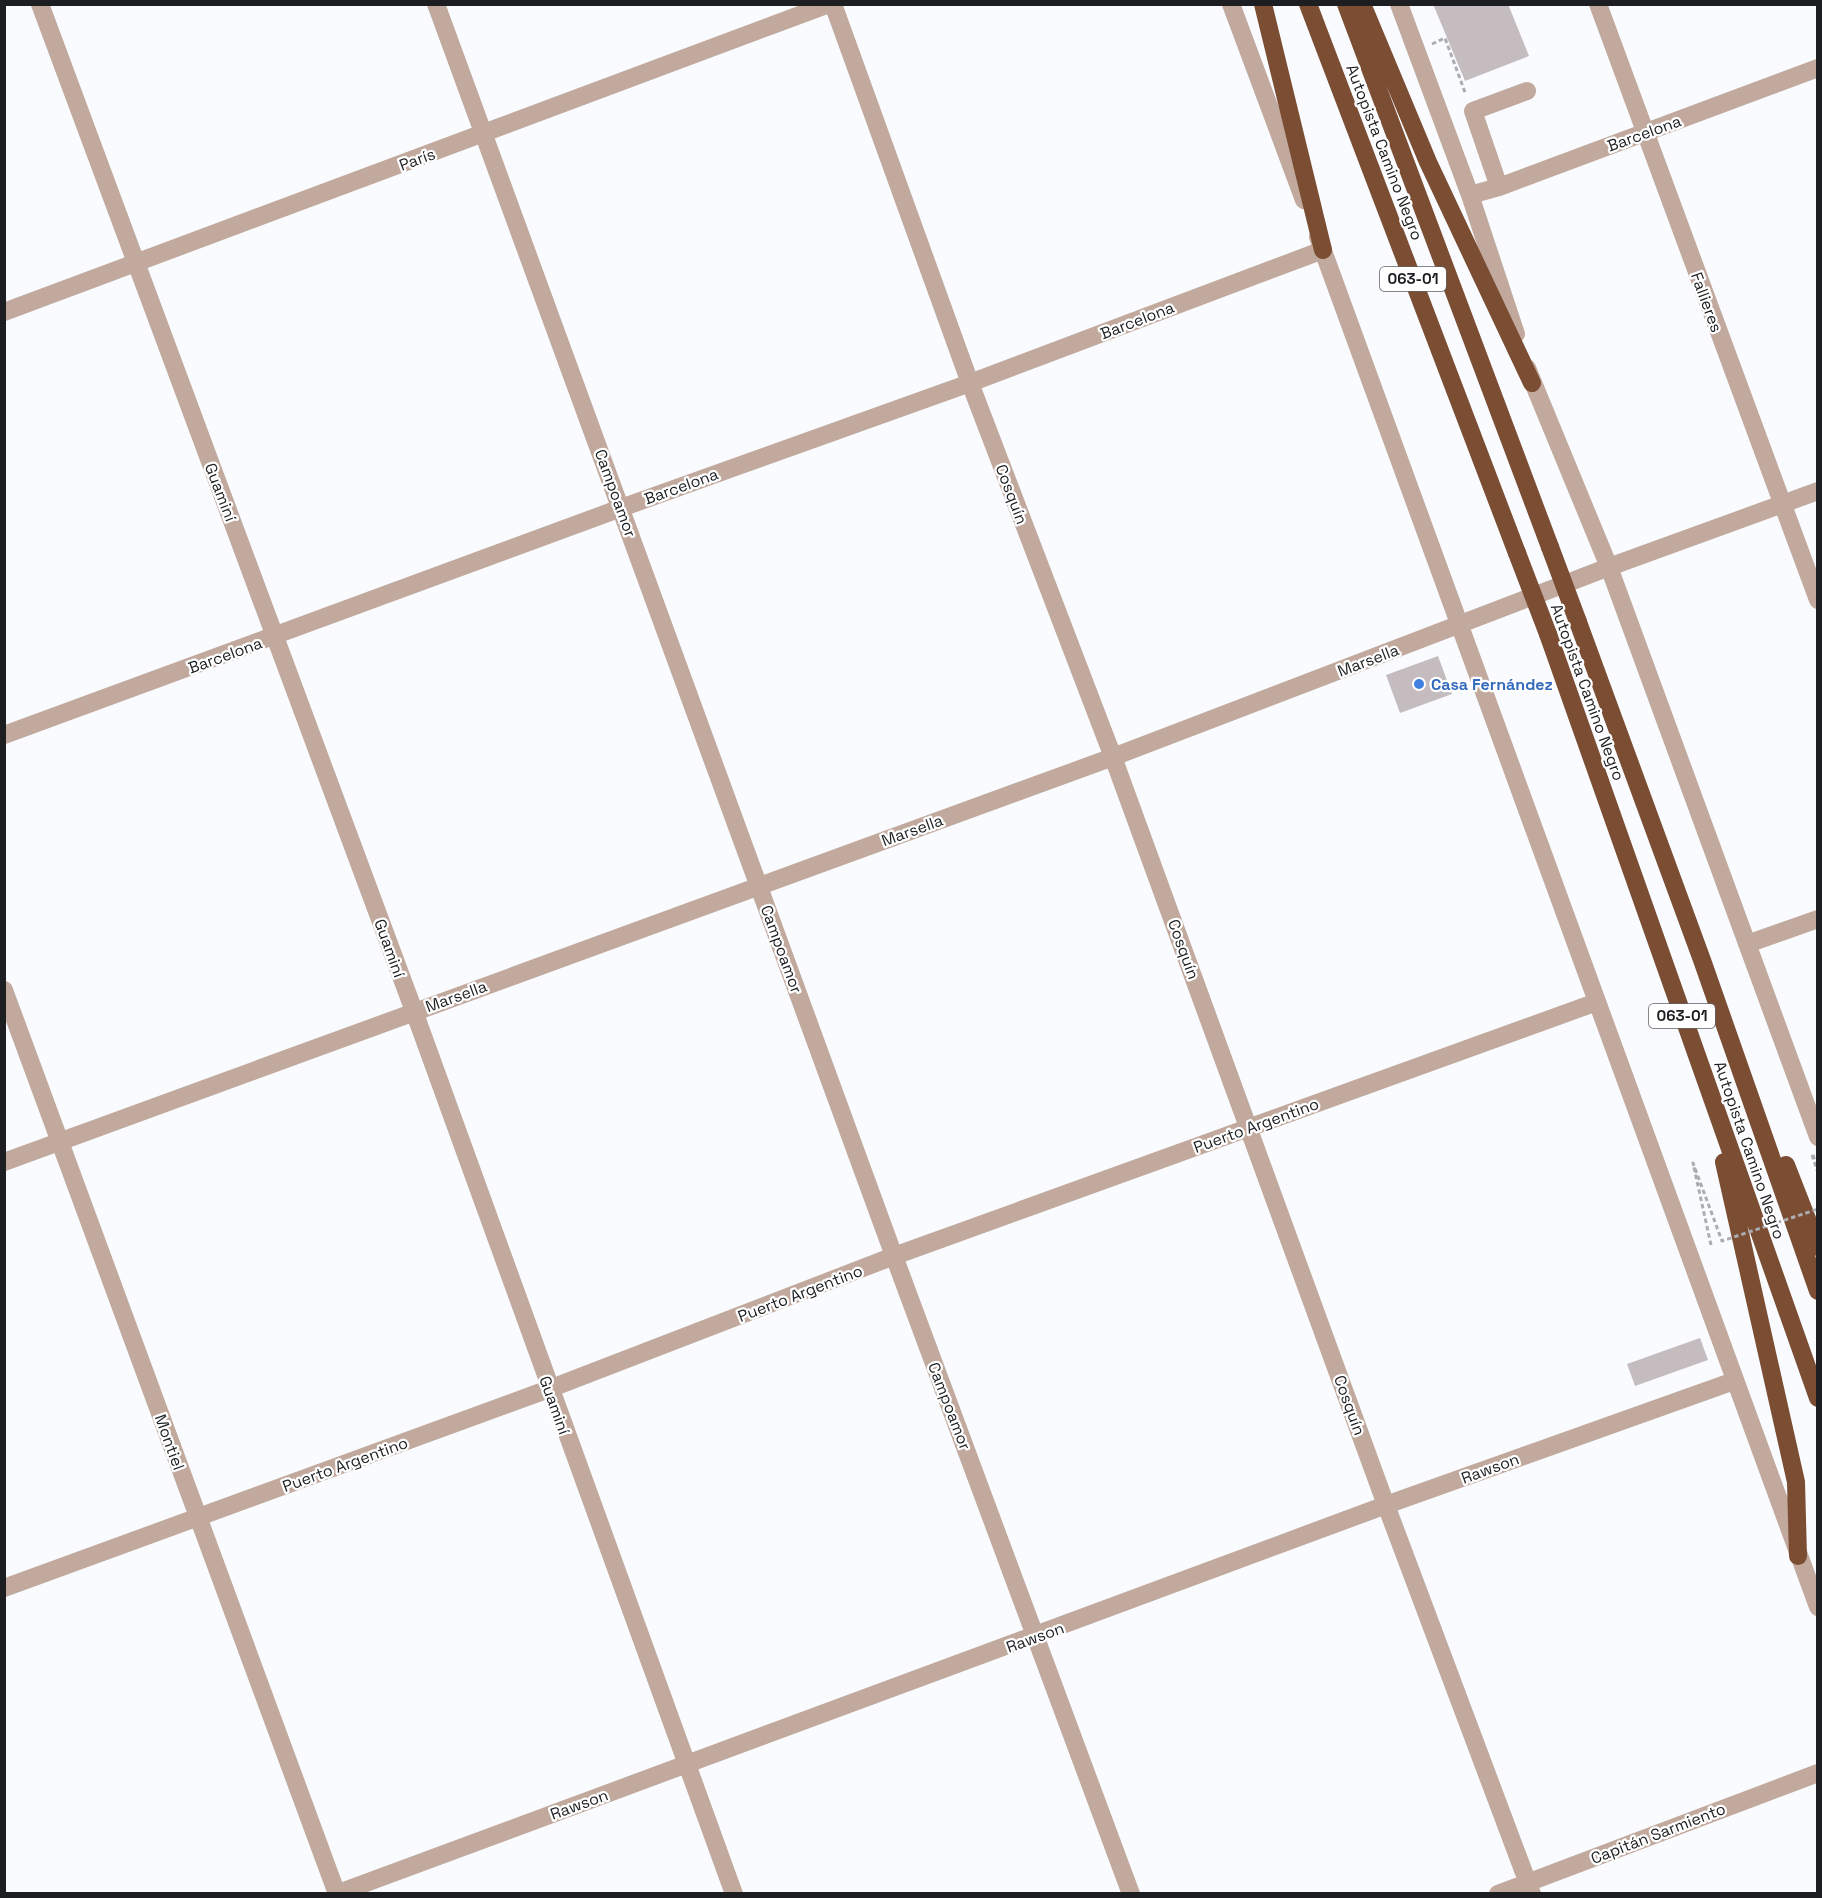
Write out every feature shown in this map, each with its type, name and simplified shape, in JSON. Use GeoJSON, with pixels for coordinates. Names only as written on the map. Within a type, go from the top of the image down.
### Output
{"type":"FeatureCollection","features":[{"type":"Feature","properties":{"kind":"highway"},"geometry":{"type":"LineString","coordinates":[[1263,4],[1323,250]]}},
{"type":"Feature","properties":{"kind":"highway","name":"Autopista Camino Negro"},"geometry":{"type":"LineString","coordinates":[[1308,4],[1548,634],[1818,1398]]}},
{"type":"Feature","properties":{"kind":"highway","name":"Autopista Camino Negro"},"geometry":{"type":"LineString","coordinates":[[1346,4],[1550,546],[1702,960],[1818,1291]]}},
{"type":"Feature","properties":{"kind":"highway"},"geometry":{"type":"LineString","coordinates":[[1362,4],[1428,162],[1532,383]]}},
{"type":"Feature","properties":{"kind":"highway"},"geometry":{"type":"LineString","coordinates":[[1702,960],[1742,1048],[1818,1247]]}},
{"type":"Feature","properties":{"kind":"highway"},"geometry":{"type":"LineString","coordinates":[[1708,1087],[1796,1482],[1798,1556]]}},
{"type":"Feature","properties":{"kind":"street","name":"Guaminí"},"geometry":{"type":"LineString","coordinates":[[40,4],[414,1011],[549,1389],[734,1893]]}},
{"type":"Feature","properties":{"kind":"street","name":"Campoamor"},"geometry":{"type":"LineString","coordinates":[[436,4],[486,135],[894,1256],[1131,1893]]}},
{"type":"Feature","properties":{"kind":"street","name":"París"},"geometry":{"type":"LineString","coordinates":[[4,312],[486,135],[831,4]]}},
{"type":"Feature","properties":{"kind":"street","name":"Cosquín"},"geometry":{"type":"LineString","coordinates":[[831,4],[970,383],[1113,757],[1386,1505],[1530,1888]]}},
{"type":"Feature","properties":{"kind":"street"},"geometry":{"type":"LineString","coordinates":[[1231,4],[1460,624],[1818,1607]]}},
{"type":"Feature","properties":{"kind":"street"},"geometry":{"type":"LineString","coordinates":[[1399,4],[1470,195],[1532,383],[1609,567],[1818,1137]]}},
{"type":"Feature","properties":{"kind":"street","name":"Fallieres"},"geometry":{"type":"LineString","coordinates":[[1599,4],[1818,600]]}},
{"type":"Feature","properties":{"kind":"street","name":"Barcelona"},"geometry":{"type":"LineString","coordinates":[[1470,195],[1499,187],[1818,68]]}},
{"type":"Feature","properties":{"kind":"street"},"geometry":{"type":"LineString","coordinates":[[1499,187],[1473,111],[1527,91]]}},
{"type":"Feature","properties":{"kind":"street","name":"Barcelona"},"geometry":{"type":"LineString","coordinates":[[4,735],[621,508],[970,383],[1323,250]]}},
{"type":"Feature","properties":{"kind":"street","name":"Marsella"},"geometry":{"type":"LineString","coordinates":[[4,1162],[1113,757],[1609,567],[1818,491]]}},
{"type":"Feature","properties":{"kind":"street"},"geometry":{"type":"LineString","coordinates":[[1747,944],[1818,919]]}},
{"type":"Feature","properties":{"kind":"street","name":"Montiel"},"geometry":{"type":"LineString","coordinates":[[4,990],[337,1893]]}},
{"type":"Feature","properties":{"kind":"street","name":"Puerto Argentino"},"geometry":{"type":"LineString","coordinates":[[4,1588],[549,1389],[894,1256],[1596,1002]]}},
{"type":"Feature","properties":{"kind":"street","name":"Rawson"},"geometry":{"type":"LineString","coordinates":[[337,1893],[1386,1505],[1734,1381]]}},
{"type":"Feature","properties":{"kind":"street","name":"Capitán Sarmiento"},"geometry":{"type":"LineString","coordinates":[[1498,1893],[1530,1888],[1818,1773]]}},
{"type":"Feature","properties":{"kind":"path"},"geometry":{"type":"LineString","coordinates":[[1428,45],[1445,38],[1473,111]]}},
{"type":"Feature","properties":{"kind":"path"},"geometry":{"type":"LineString","coordinates":[[1711,1245],[1693,1163],[1722,1241],[1818,1209]]}},
{"type":"Feature","properties":{"kind":"building"},"geometry":{"type":"Polygon","coordinates":[[[1433,4],[1508,4],[1529,56],[1465,81],[1433,4]]]}},
{"type":"Feature","properties":{"kind":"building","name":"Casa Fernández"},"geometry":{"type":"Polygon","coordinates":[[[1438,656],[1452,694],[1400,713],[1386,675],[1438,656]]]}},
{"type":"Feature","properties":{"kind":"building"},"geometry":{"type":"Polygon","coordinates":[[[1700,1338],[1708,1360],[1635,1386],[1627,1364],[1700,1338]]]}},
{"type":"Feature","properties":{"kind":"place","name":"Casa Fernández"},"geometry":{"type":"Point","coordinates":[1419,684]}}]}
